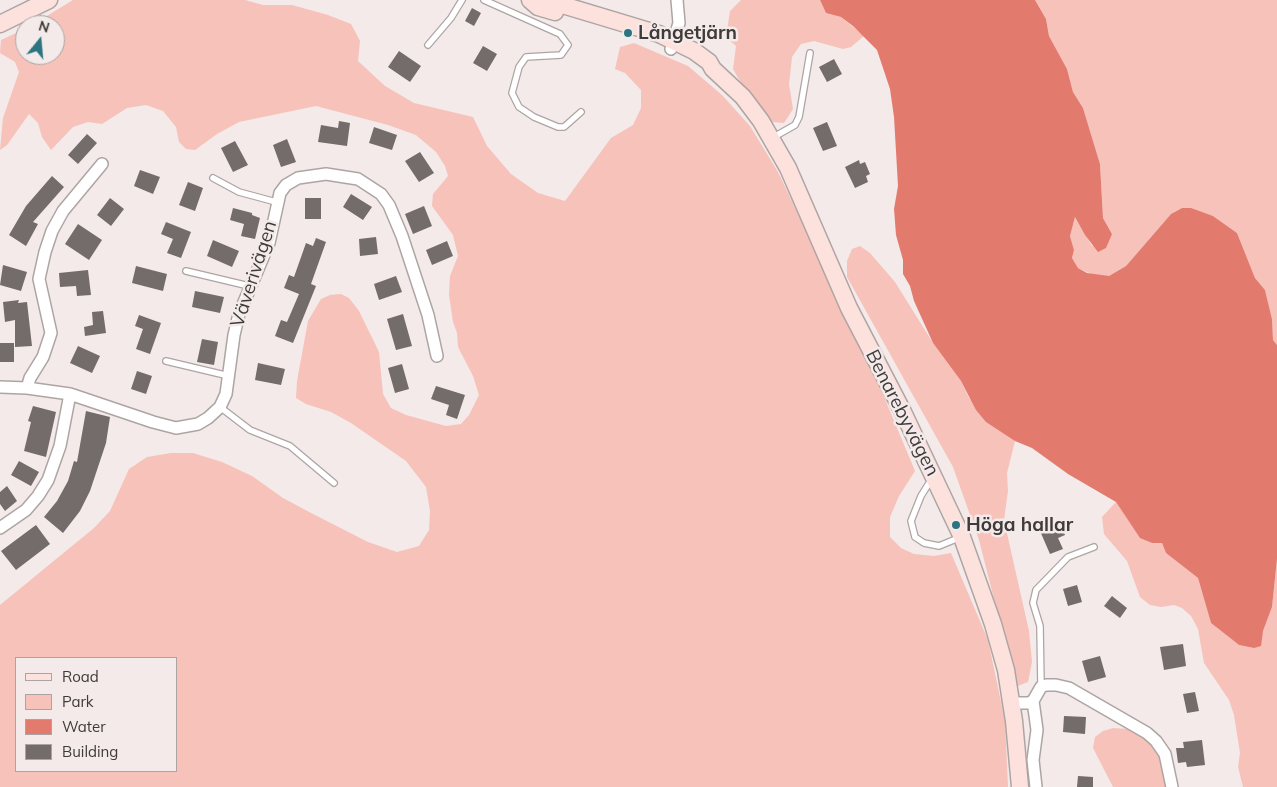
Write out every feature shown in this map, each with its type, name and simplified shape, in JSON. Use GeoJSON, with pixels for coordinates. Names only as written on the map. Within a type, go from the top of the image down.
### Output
{"type":"FeatureCollection","features":[{"type":"Feature","properties":{"kind":"street"},"geometry":{"type":"LineString","coordinates":[[0,24],[49,0]]}},
{"type":"Feature","properties":{"kind":"street","name":"Benarebyvägen"},"geometry":{"type":"LineString","coordinates":[[530,0],[538,7],[672,45]]}},
{"type":"Feature","properties":{"kind":"street","name":"Benarebyvägen"},"geometry":{"type":"LineString","coordinates":[[546,0],[672,45],[704,67],[713,69],[743,98],[772,138],[803,200],[849,308],[934,476],[962,537],[993,624],[1006,670],[1012,704],[1020,787]]}},
{"type":"Feature","properties":{"kind":"street"},"geometry":{"type":"LineString","coordinates":[[672,45],[679,23],[677,0]]}},
{"type":"Feature","properties":{"kind":"street"},"geometry":{"type":"LineString","coordinates":[[26,388],[43,357],[51,333],[39,279],[52,231],[63,211],[102,164]]}},
{"type":"Feature","properties":{"kind":"street","name":"Väverivägen"},"geometry":{"type":"LineString","coordinates":[[220,407],[226,394],[234,335],[243,301],[269,243],[276,202],[286,185],[298,178],[326,174],[358,179],[381,194],[402,236],[428,315],[437,356]]}},
{"type":"Feature","properties":{"kind":"street"},"geometry":{"type":"LineString","coordinates":[[0,387],[26,388],[70,394],[176,428],[198,424],[220,407]]}},
{"type":"Feature","properties":{"kind":"street"},"geometry":{"type":"LineString","coordinates":[[0,528],[26,510],[48,480],[60,446],[70,394]]}},
{"type":"Feature","properties":{"kind":"street"},"geometry":{"type":"LineString","coordinates":[[1036,787],[1033,760],[1037,730],[1033,701],[1041,687],[1056,685],[1069,688],[1147,733],[1162,747],[1172,787]]}},
{"type":"Feature","properties":{"kind":"street"},"geometry":{"type":"LineString","coordinates":[[1012,704],[1033,701]]}},
{"type":"Feature","properties":{"kind":"lane"},"geometry":{"type":"LineString","coordinates":[[428,45],[451,18],[462,0]]}},
{"type":"Feature","properties":{"kind":"lane"},"geometry":{"type":"LineString","coordinates":[[484,0],[560,34],[568,45],[561,55],[526,57],[519,67],[512,92],[519,107],[534,118],[558,127],[564,127],[580,112]]}},
{"type":"Feature","properties":{"kind":"lane"},"geometry":{"type":"LineString","coordinates":[[772,138],[795,125],[799,117],[810,53]]}},
{"type":"Feature","properties":{"kind":"lane"},"geometry":{"type":"LineString","coordinates":[[213,178],[239,192],[276,202]]}},
{"type":"Feature","properties":{"kind":"lane"},"geometry":{"type":"LineString","coordinates":[[186,271],[249,286]]}},
{"type":"Feature","properties":{"kind":"lane"},"geometry":{"type":"LineString","coordinates":[[166,361],[229,376]]}},
{"type":"Feature","properties":{"kind":"lane"},"geometry":{"type":"LineString","coordinates":[[220,407],[250,430],[290,446],[334,483]]}},
{"type":"Feature","properties":{"kind":"lane"},"geometry":{"type":"LineString","coordinates":[[934,476],[921,496],[913,516],[911,527],[915,537],[924,543],[939,546],[962,537]]}},
{"type":"Feature","properties":{"kind":"lane"},"geometry":{"type":"LineString","coordinates":[[1041,687],[1040,626],[1033,603],[1036,590],[1068,557],[1094,548]]}},
{"type":"Feature","properties":{"kind":"green space"},"geometry":{"type":"Polygon","coordinates":[[[73,0],[245,0],[263,5],[292,5],[328,15],[351,24],[360,41],[358,61],[385,86],[414,103],[473,117],[487,146],[511,174],[538,193],[565,201],[611,138],[633,125],[641,108],[641,90],[625,73],[615,69],[620,47],[634,43],[688,66],[722,95],[750,126],[778,172],[877,380],[915,471],[899,496],[890,517],[890,537],[901,548],[914,554],[934,556],[951,553],[988,640],[1005,721],[1008,787],[0,787],[0,605],[94,528],[110,511],[129,469],[147,457],[171,453],[193,453],[222,462],[252,476],[283,498],[368,542],[397,552],[419,546],[429,530],[430,511],[426,487],[406,461],[351,423],[331,412],[306,404],[296,398],[297,381],[308,321],[321,299],[330,295],[341,294],[349,298],[359,311],[379,352],[383,394],[391,408],[406,415],[446,426],[461,424],[469,415],[479,395],[473,376],[458,347],[457,333],[453,322],[449,295],[450,276],[458,256],[453,235],[432,206],[433,194],[448,176],[445,166],[436,152],[416,135],[388,125],[316,106],[239,122],[217,134],[195,150],[186,149],[179,142],[176,127],[163,111],[146,105],[127,108],[102,124],[88,122],[73,127],[51,150],[42,137],[38,123],[29,114],[7,145],[0,150],[3,118],[19,72],[16,65],[65,65],[65,15],[48,15],[73,0]]]}},
{"type":"Feature","properties":{"kind":"green space"},"geometry":{"type":"Polygon","coordinates":[[[741,0],[820,0],[826,13],[841,17],[864,36],[851,47],[843,49],[814,41],[801,44],[792,57],[789,84],[793,109],[784,123],[772,122],[741,83],[733,69],[736,46],[726,37],[730,11],[741,0]]]}},
{"type":"Feature","properties":{"kind":"green space"},"geometry":{"type":"Polygon","coordinates":[[[1035,0],[1277,0],[1277,345],[1273,340],[1272,319],[1265,290],[1255,278],[1237,233],[1213,216],[1182,208],[1171,214],[1126,266],[1109,276],[1098,277],[1078,268],[1072,258],[1074,250],[1070,236],[1075,217],[1092,246],[1112,234],[1103,218],[1100,164],[1083,108],[1073,92],[1067,69],[1049,36],[1046,19],[1035,0]]]}},
{"type":"Feature","properties":{"kind":"green space"},"geometry":{"type":"Polygon","coordinates":[[[15,34],[15,62],[0,53],[1,40],[15,34]]]}},
{"type":"Feature","properties":{"kind":"green space"},"geometry":{"type":"Polygon","coordinates":[[[860,246],[870,253],[895,282],[933,343],[961,381],[969,398],[1015,441],[1007,473],[1008,491],[1004,520],[1029,631],[1032,662],[1028,682],[1018,686],[1012,680],[1009,658],[979,540],[953,467],[847,277],[847,261],[852,249],[860,246]]]}},
{"type":"Feature","properties":{"kind":"green space"},"geometry":{"type":"Polygon","coordinates":[[[1116,502],[1140,537],[1152,543],[1162,543],[1166,553],[1198,578],[1211,623],[1239,645],[1254,648],[1263,631],[1272,607],[1277,559],[1277,787],[1243,787],[1238,767],[1240,753],[1234,715],[1229,700],[1204,663],[1198,629],[1191,616],[1182,608],[1174,605],[1161,607],[1150,605],[1140,597],[1127,561],[1104,534],[1102,517],[1116,502]]]}},
{"type":"Feature","properties":{"kind":"green space"},"geometry":{"type":"Polygon","coordinates":[[[1113,728],[1129,729],[1147,739],[1159,752],[1169,787],[1113,787],[1093,748],[1095,737],[1103,731],[1113,728]]]}},
{"type":"Feature","properties":{"kind":"water"},"geometry":{"type":"Polygon","coordinates":[[[820,0],[1035,0],[1046,19],[1049,36],[1067,69],[1073,92],[1083,108],[1100,164],[1103,218],[1112,234],[1106,248],[1098,252],[1085,235],[1075,217],[1070,236],[1074,250],[1072,258],[1078,268],[1087,273],[1109,276],[1126,266],[1171,214],[1182,208],[1191,208],[1213,216],[1237,233],[1255,278],[1265,290],[1272,319],[1273,340],[1277,345],[1277,559],[1272,607],[1263,631],[1261,646],[1254,648],[1239,645],[1211,623],[1198,578],[1166,553],[1162,543],[1152,543],[1140,538],[1116,502],[1068,474],[1032,448],[1015,441],[986,422],[976,410],[961,381],[933,343],[914,301],[910,286],[903,274],[903,260],[896,235],[894,209],[898,186],[894,117],[890,89],[877,50],[841,17],[826,13],[820,0]]]}},
{"type":"Feature","properties":{"kind":"building"},"geometry":{"type":"Polygon","coordinates":[[[472,8],[481,13],[474,26],[465,21],[472,8]]]}},
{"type":"Feature","properties":{"kind":"building"},"geometry":{"type":"Polygon","coordinates":[[[483,46],[497,54],[487,71],[473,63],[483,46]]]}},
{"type":"Feature","properties":{"kind":"building"},"geometry":{"type":"Polygon","coordinates":[[[399,51],[421,66],[410,82],[388,67],[399,51]]]}},
{"type":"Feature","properties":{"kind":"building"},"geometry":{"type":"Polygon","coordinates":[[[834,59],[842,74],[827,82],[819,67],[834,59]]]}},
{"type":"Feature","properties":{"kind":"building"},"geometry":{"type":"Polygon","coordinates":[[[339,121],[350,123],[347,146],[318,142],[321,125],[338,128],[339,121]]]}},
{"type":"Feature","properties":{"kind":"building"},"geometry":{"type":"Polygon","coordinates":[[[827,122],[837,146],[823,151],[813,128],[827,122]]]}},
{"type":"Feature","properties":{"kind":"building"},"geometry":{"type":"Polygon","coordinates":[[[374,127],[397,135],[392,150],[369,143],[374,127]]]}},
{"type":"Feature","properties":{"kind":"building"},"geometry":{"type":"Polygon","coordinates":[[[87,134],[97,143],[78,164],[68,155],[87,134]]]}},
{"type":"Feature","properties":{"kind":"building"},"geometry":{"type":"Polygon","coordinates":[[[287,139],[296,162],[281,167],[273,145],[287,139]]]}},
{"type":"Feature","properties":{"kind":"building"},"geometry":{"type":"Polygon","coordinates":[[[235,141],[248,165],[233,172],[221,148],[235,141]]]}},
{"type":"Feature","properties":{"kind":"building"},"geometry":{"type":"Polygon","coordinates":[[[420,152],[434,173],[419,182],[405,161],[420,152]]]}},
{"type":"Feature","properties":{"kind":"building"},"geometry":{"type":"Polygon","coordinates":[[[859,160],[860,164],[865,162],[870,174],[866,176],[868,182],[855,188],[845,167],[859,160]]]}},
{"type":"Feature","properties":{"kind":"building"},"geometry":{"type":"Polygon","coordinates":[[[140,170],[160,177],[153,194],[134,186],[140,170]]]}},
{"type":"Feature","properties":{"kind":"building"},"geometry":{"type":"Polygon","coordinates":[[[52,176],[64,187],[33,222],[38,224],[26,246],[9,235],[26,206],[52,176]]]}},
{"type":"Feature","properties":{"kind":"building"},"geometry":{"type":"Polygon","coordinates":[[[188,182],[203,188],[195,211],[179,205],[188,182]]]}},
{"type":"Feature","properties":{"kind":"building"},"geometry":{"type":"Polygon","coordinates":[[[351,194],[372,207],[363,220],[343,207],[351,194]]]}},
{"type":"Feature","properties":{"kind":"building"},"geometry":{"type":"Polygon","coordinates":[[[110,198],[124,209],[111,226],[97,215],[110,198]]]}},
{"type":"Feature","properties":{"kind":"building"},"geometry":{"type":"Polygon","coordinates":[[[305,198],[321,198],[321,219],[305,219],[305,198]]]}},
{"type":"Feature","properties":{"kind":"building"},"geometry":{"type":"Polygon","coordinates":[[[424,206],[432,226],[413,234],[405,214],[424,206]]]}},
{"type":"Feature","properties":{"kind":"building"},"geometry":{"type":"Polygon","coordinates":[[[233,208],[252,213],[252,215],[260,218],[255,239],[241,236],[244,224],[230,220],[233,208]]]}},
{"type":"Feature","properties":{"kind":"building"},"geometry":{"type":"Polygon","coordinates":[[[166,222],[191,232],[181,258],[167,253],[173,239],[161,234],[166,222]]]}},
{"type":"Feature","properties":{"kind":"building"},"geometry":{"type":"Polygon","coordinates":[[[78,224],[102,240],[89,260],[65,244],[78,224]]]}},
{"type":"Feature","properties":{"kind":"building"},"geometry":{"type":"Polygon","coordinates":[[[376,237],[378,254],[360,256],[359,239],[376,237]]]}},
{"type":"Feature","properties":{"kind":"building"},"geometry":{"type":"Polygon","coordinates":[[[316,238],[326,242],[311,284],[316,286],[293,343],[275,336],[281,320],[287,322],[299,294],[284,288],[289,275],[294,277],[306,243],[313,246],[316,238]]]}},
{"type":"Feature","properties":{"kind":"building"},"geometry":{"type":"Polygon","coordinates":[[[213,240],[239,251],[232,267],[207,256],[213,240]]]}},
{"type":"Feature","properties":{"kind":"building"},"geometry":{"type":"Polygon","coordinates":[[[447,241],[453,256],[432,265],[426,250],[447,241]]]}},
{"type":"Feature","properties":{"kind":"building"},"geometry":{"type":"Polygon","coordinates":[[[3,265],[27,272],[21,291],[0,285],[3,265]]]}},
{"type":"Feature","properties":{"kind":"building"},"geometry":{"type":"Polygon","coordinates":[[[136,266],[167,274],[163,291],[132,283],[136,266]]]}},
{"type":"Feature","properties":{"kind":"building"},"geometry":{"type":"Polygon","coordinates":[[[88,270],[91,295],[77,296],[76,286],[60,287],[59,273],[88,270]]]}},
{"type":"Feature","properties":{"kind":"building"},"geometry":{"type":"Polygon","coordinates":[[[396,276],[402,292],[379,300],[374,284],[396,276]]]}},
{"type":"Feature","properties":{"kind":"building"},"geometry":{"type":"Polygon","coordinates":[[[195,291],[224,297],[220,313],[192,307],[195,291]]]}},
{"type":"Feature","properties":{"kind":"building"},"geometry":{"type":"Polygon","coordinates":[[[19,300],[18,303],[27,302],[32,346],[15,347],[15,320],[5,322],[3,302],[19,300]]]}},
{"type":"Feature","properties":{"kind":"building"},"geometry":{"type":"Polygon","coordinates":[[[103,311],[106,333],[85,336],[84,327],[93,325],[92,312],[103,311]]]}},
{"type":"Feature","properties":{"kind":"building"},"geometry":{"type":"Polygon","coordinates":[[[403,314],[412,346],[396,350],[387,319],[403,314]]]}},
{"type":"Feature","properties":{"kind":"building"},"geometry":{"type":"Polygon","coordinates":[[[139,315],[161,323],[150,354],[136,349],[143,329],[135,326],[139,315]]]}},
{"type":"Feature","properties":{"kind":"building"},"geometry":{"type":"Polygon","coordinates":[[[202,339],[218,342],[214,365],[197,362],[202,339]]]}},
{"type":"Feature","properties":{"kind":"building"},"geometry":{"type":"Polygon","coordinates":[[[0,343],[14,343],[14,362],[0,362],[0,343]]]}},
{"type":"Feature","properties":{"kind":"building"},"geometry":{"type":"Polygon","coordinates":[[[78,346],[100,356],[92,373],[70,363],[78,346]]]}},
{"type":"Feature","properties":{"kind":"building"},"geometry":{"type":"Polygon","coordinates":[[[258,363],[285,369],[281,385],[255,380],[258,363]]]}},
{"type":"Feature","properties":{"kind":"building"},"geometry":{"type":"Polygon","coordinates":[[[402,364],[409,389],[395,393],[388,368],[402,364]]]}},
{"type":"Feature","properties":{"kind":"building"},"geometry":{"type":"Polygon","coordinates":[[[137,371],[152,376],[146,394],[131,389],[137,371]]]}},
{"type":"Feature","properties":{"kind":"building"},"geometry":{"type":"Polygon","coordinates":[[[436,386],[465,395],[457,419],[446,415],[449,405],[431,399],[436,386]]]}},
{"type":"Feature","properties":{"kind":"building"},"geometry":{"type":"Polygon","coordinates":[[[33,406],[56,412],[46,457],[24,451],[31,422],[28,421],[33,406]]]}},
{"type":"Feature","properties":{"kind":"building"},"geometry":{"type":"Polygon","coordinates":[[[86,411],[110,417],[106,443],[90,491],[80,511],[63,533],[44,517],[57,501],[68,481],[74,461],[77,462],[86,411]]]}},
{"type":"Feature","properties":{"kind":"building"},"geometry":{"type":"Polygon","coordinates":[[[19,461],[39,472],[31,486],[11,475],[19,461]]]}},
{"type":"Feature","properties":{"kind":"building"},"geometry":{"type":"Polygon","coordinates":[[[7,486],[17,501],[5,511],[0,504],[0,492],[7,486]]]}},
{"type":"Feature","properties":{"kind":"building"},"geometry":{"type":"Polygon","coordinates":[[[1060,523],[1065,535],[1058,538],[1063,549],[1050,554],[1040,531],[1060,523]]]}},
{"type":"Feature","properties":{"kind":"building"},"geometry":{"type":"Polygon","coordinates":[[[36,525],[50,544],[16,570],[1,551],[36,525]]]}},
{"type":"Feature","properties":{"kind":"building"},"geometry":{"type":"Polygon","coordinates":[[[1077,585],[1082,602],[1068,606],[1063,589],[1077,585]]]}},
{"type":"Feature","properties":{"kind":"building"},"geometry":{"type":"Polygon","coordinates":[[[1112,596],[1127,608],[1120,618],[1104,606],[1112,596]]]}},
{"type":"Feature","properties":{"kind":"building"},"geometry":{"type":"Polygon","coordinates":[[[1183,644],[1186,666],[1164,670],[1160,647],[1183,644]]]}},
{"type":"Feature","properties":{"kind":"building"},"geometry":{"type":"Polygon","coordinates":[[[1100,656],[1106,677],[1088,682],[1082,661],[1100,656]]]}},
{"type":"Feature","properties":{"kind":"building"},"geometry":{"type":"Polygon","coordinates":[[[1195,692],[1199,711],[1187,713],[1183,694],[1195,692]]]}},
{"type":"Feature","properties":{"kind":"building"},"geometry":{"type":"Polygon","coordinates":[[[1064,716],[1086,717],[1085,734],[1063,732],[1064,716]]]}},
{"type":"Feature","properties":{"kind":"building"},"geometry":{"type":"Polygon","coordinates":[[[1202,740],[1205,765],[1187,767],[1186,762],[1178,763],[1176,748],[1184,748],[1183,742],[1202,740]]]}},
{"type":"Feature","properties":{"kind":"building"},"geometry":{"type":"Polygon","coordinates":[[[1078,776],[1093,777],[1093,787],[1077,787],[1078,776]]]}},
{"type":"Feature","properties":{"kind":"place","name":"Långetjärn"},"geometry":{"type":"Point","coordinates":[628,33]}},
{"type":"Feature","properties":{"kind":"place","name":"Höga hallar"},"geometry":{"type":"Point","coordinates":[956,525]}}]}
